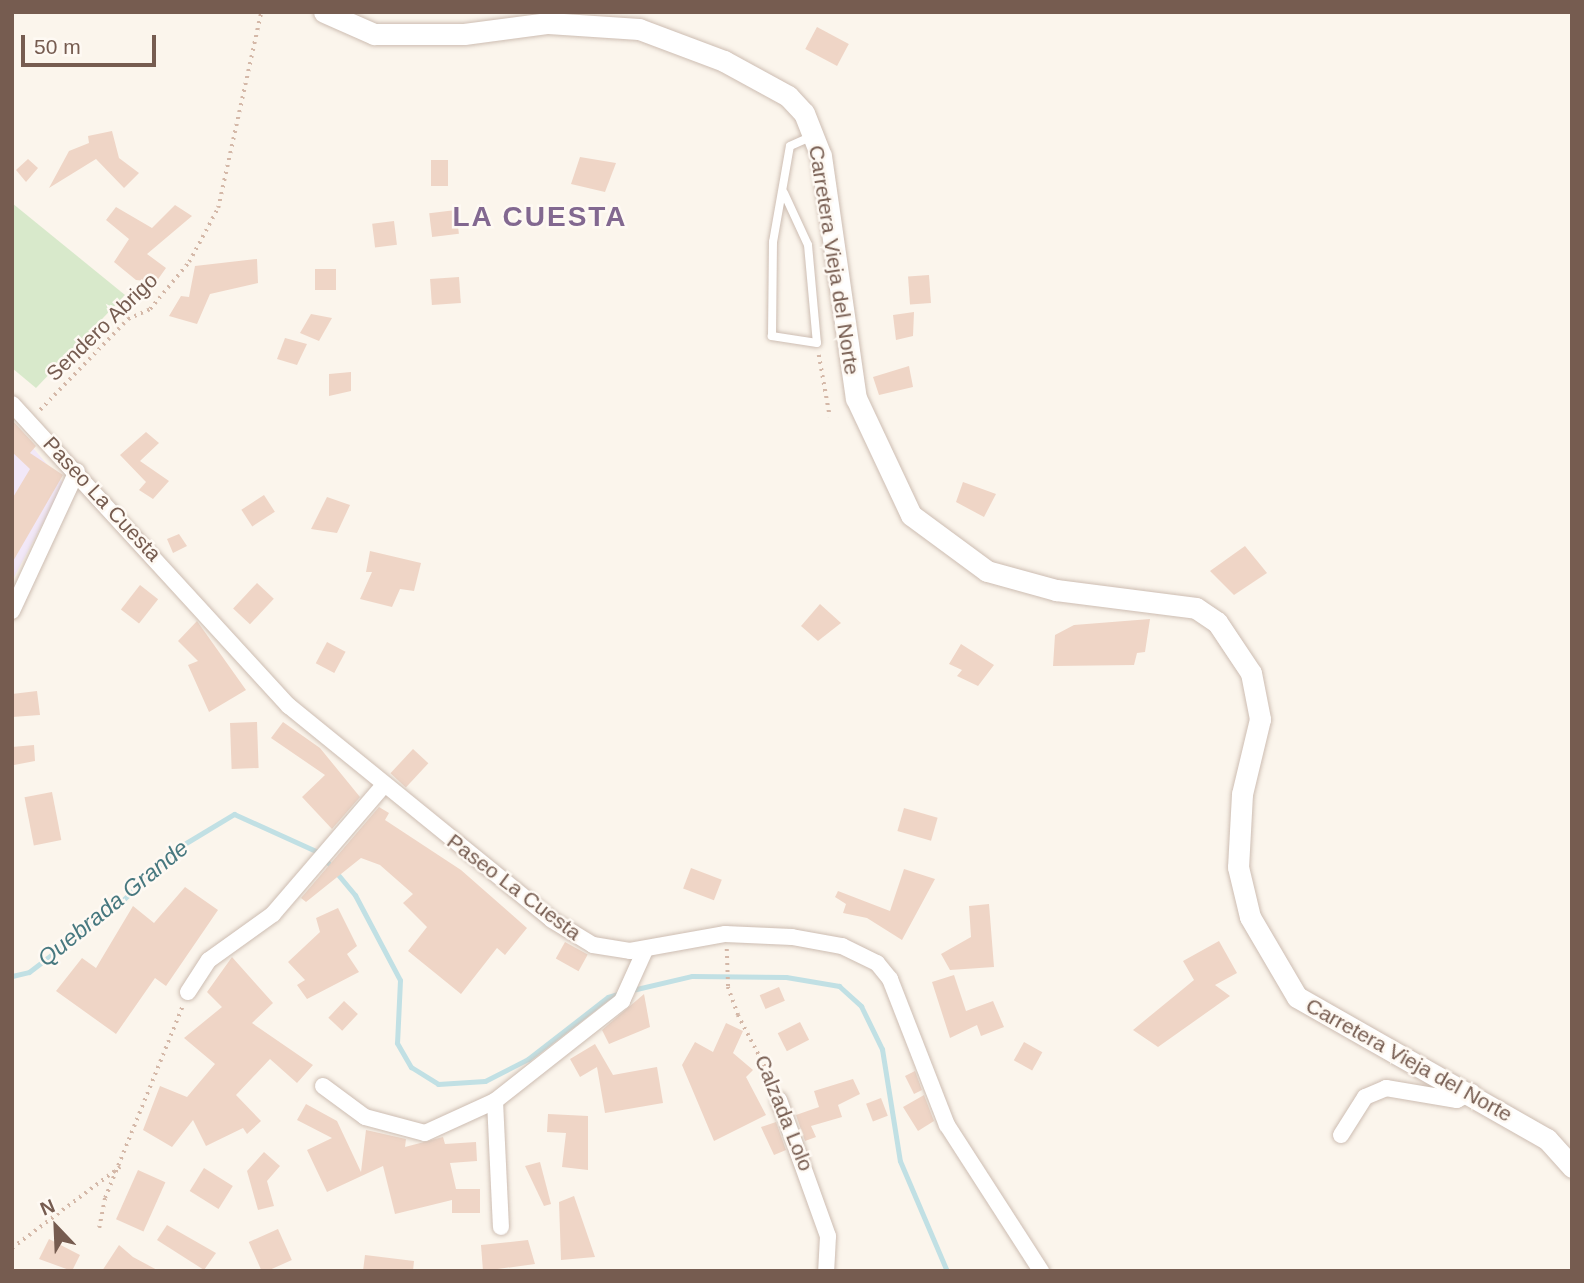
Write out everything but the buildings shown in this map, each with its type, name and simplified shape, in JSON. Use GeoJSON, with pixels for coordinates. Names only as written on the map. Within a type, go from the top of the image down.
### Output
{"type":"FeatureCollection","features":[{"type":"Feature","properties":{"kind":"street","name":"Carretera Vieja del Norte"},"geometry":{"type":"LineString","coordinates":[[324,12],[374,34],[585,19],[639,29],[724,61],[788,96],[813,135],[856,398],[911,515],[987,571],[1056,590],[1196,608],[1217,622],[1251,673],[1260,719],[1242,794],[1238,867],[1250,917],[1297,997],[1472,1093],[1547,1139],[1572,1167]]}},
{"type":"Feature","properties":{"kind":"street","name":"Paseo La Cuesta"},"geometry":{"type":"LineString","coordinates":[[12,404],[289,706],[552,920],[593,946],[645,950],[725,934],[792,937],[842,946],[877,963],[890,979],[947,1125],[1041,1271]]}},
{"type":"Feature","properties":{"kind":"street"},"geometry":{"type":"LineString","coordinates":[[12,611],[76,471]]}},
{"type":"Feature","properties":{"kind":"street"},"geometry":{"type":"LineString","coordinates":[[188,992],[209,960],[273,914],[384,786]]}},
{"type":"Feature","properties":{"kind":"street"},"geometry":{"type":"LineString","coordinates":[[323,1086],[365,1117],[425,1133],[495,1101],[622,1001],[645,950]]}},
{"type":"Feature","properties":{"kind":"street"},"geometry":{"type":"LineString","coordinates":[[1341,1135],[1365,1097],[1386,1088],[1457,1100],[1472,1093]]}},
{"type":"Feature","properties":{"kind":"street","name":"Calzada Lolo"},"geometry":{"type":"LineString","coordinates":[[779,1100],[828,1236],[826,1271]]}},
{"type":"Feature","properties":{"kind":"street"},"geometry":{"type":"LineString","coordinates":[[495,1101],[501,1227]]}},
{"type":"Feature","properties":{"kind":"lane"},"geometry":{"type":"LineString","coordinates":[[784,193],[808,245],[817,343],[772,336],[773,242],[784,193],[790,146],[813,135]]}},
{"type":"Feature","properties":{"kind":"path","name":"Sendero Abrigo"},"geometry":{"type":"LineString","coordinates":[[29,421],[128,319],[150,309],[190,262],[218,208],[261,12]]}},
{"type":"Feature","properties":{"kind":"path"},"geometry":{"type":"LineString","coordinates":[[817,343],[830,417]]}},
{"type":"Feature","properties":{"kind":"path","name":"Calzada Lolo"},"geometry":{"type":"LineString","coordinates":[[729,960],[728,981],[779,1100]]}},
{"type":"Feature","properties":{"kind":"path"},"geometry":{"type":"LineString","coordinates":[[99,1228],[105,1198],[122,1166],[188,992]]}},
{"type":"Feature","properties":{"kind":"path"},"geometry":{"type":"LineString","coordinates":[[12,1248],[122,1166]]}},
{"type":"Feature","properties":{"kind":"shaded area"},"geometry":{"type":"Polygon","coordinates":[[[21,434],[64,484],[12,581],[12,439],[21,434]]]}},
{"type":"Feature","properties":{"kind":"green space"},"geometry":{"type":"Polygon","coordinates":[[[12,203],[125,295],[36,388],[12,368],[12,203]]]}},
{"type":"Feature","properties":{"kind":"waterway","name":"Quebrada Grande"},"geometry":{"type":"LineString","coordinates":[[12,976],[29,972],[123,900],[176,849],[234,814],[320,853],[355,895],[400,980],[397,1043],[411,1067],[438,1084],[485,1081],[528,1059],[608,997],[628,991],[692,976],[786,977],[839,986],[861,1006],[882,1049],[900,1161],[947,1271]]}},
{"type":"Feature","properties":{"kind":"district","name":"LA CUESTA"},"geometry":{"type":"Point","coordinates":[540,217]}}]}
